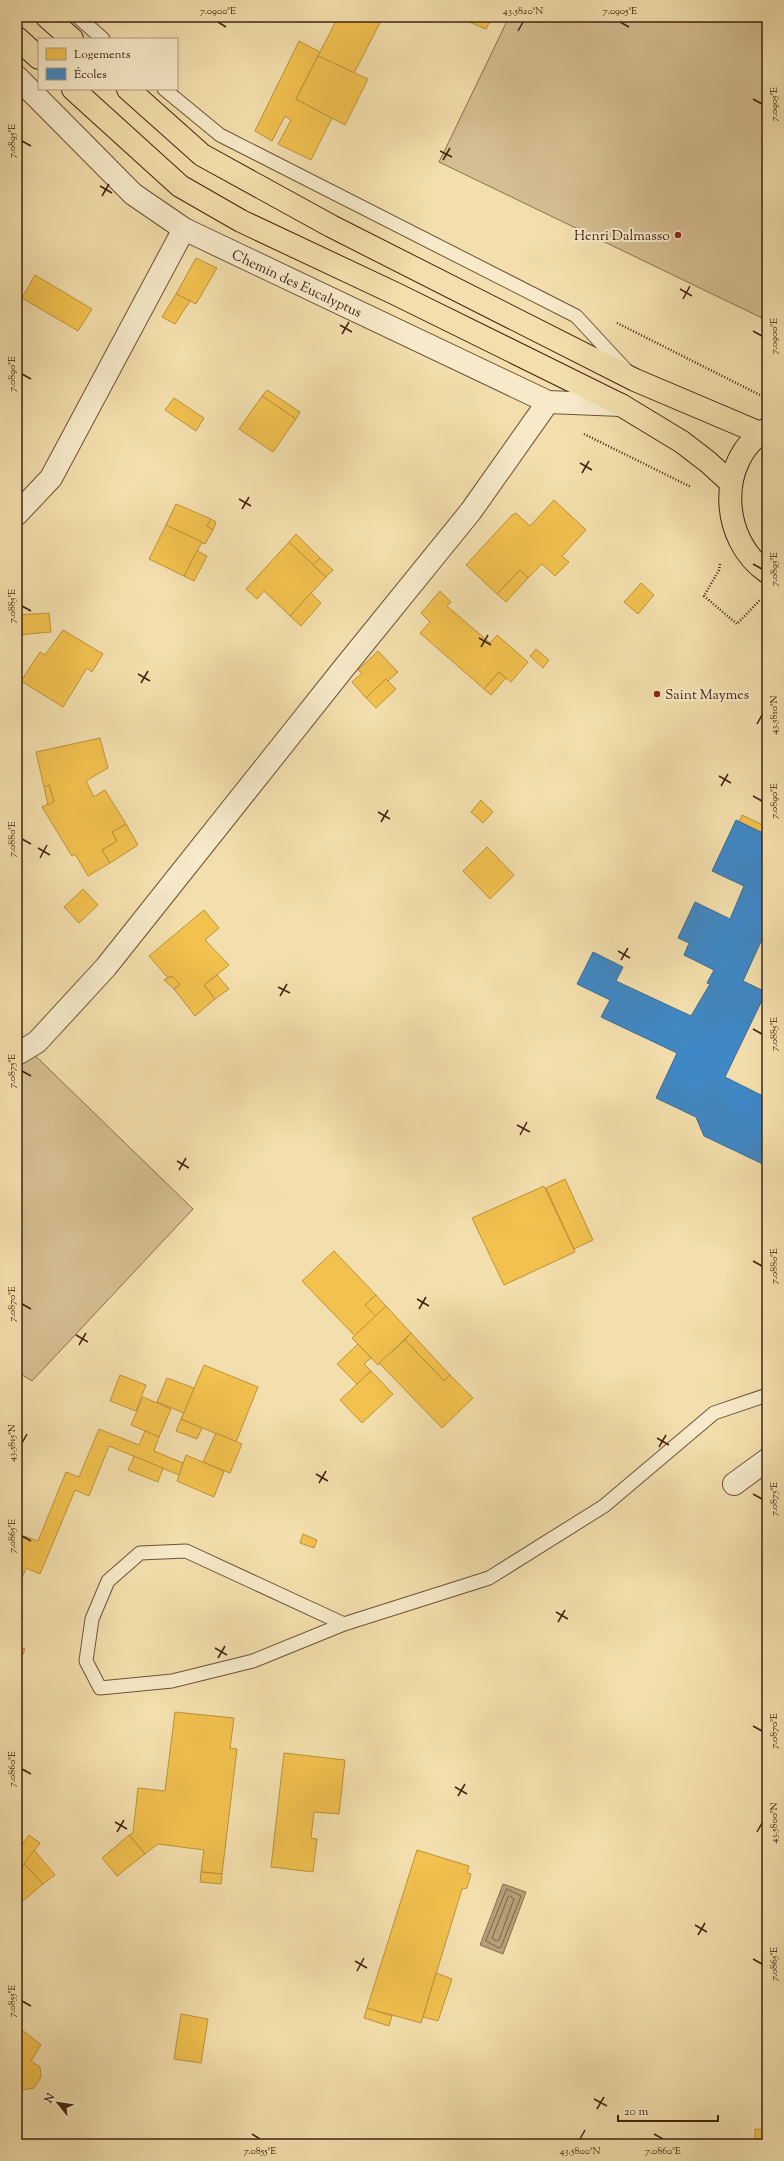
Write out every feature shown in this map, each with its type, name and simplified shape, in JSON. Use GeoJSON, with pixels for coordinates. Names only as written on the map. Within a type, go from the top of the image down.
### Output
{"type":"FeatureCollection","features":[{"type":"Feature","properties":{"kind":"main road"},"geometry":{"type":"LineString","coordinates":[[47,17],[71,38]]}},
{"type":"Feature","properties":{"kind":"main road"},"geometry":{"type":"LineString","coordinates":[[17,38],[38,57]]}},
{"type":"Feature","properties":{"kind":"main road","name":"Chemin des Eucalyptus"},"geometry":{"type":"LineString","coordinates":[[74,90],[180,186],[241,221],[396,294],[622,405],[682,442],[708,462],[731,483]]}},
{"type":"Feature","properties":{"kind":"main road"},"geometry":{"type":"LineString","coordinates":[[129,90],[202,155],[331,226],[635,380],[763,431],[741,455],[731,483],[730,512],[738,540],[756,565],[767,572]]}},
{"type":"Feature","properties":{"kind":"street","name":"Chemin des Eucalyptus"},"geometry":{"type":"LineString","coordinates":[[17,77],[133,194],[184,230],[548,402],[622,405]]}},
{"type":"Feature","properties":{"kind":"street"},"geometry":{"type":"LineString","coordinates":[[17,514],[51,478],[184,230]]}},
{"type":"Feature","properties":{"kind":"street"},"geometry":{"type":"LineString","coordinates":[[17,1054],[37,1042],[106,967],[471,511],[548,402]]}},
{"type":"Feature","properties":{"kind":"street"},"geometry":{"type":"LineString","coordinates":[[734,1484],[767,1460]]}},
{"type":"Feature","properties":{"kind":"lane"},"geometry":{"type":"LineString","coordinates":[[78,17],[102,38]]}},
{"type":"Feature","properties":{"kind":"lane"},"geometry":{"type":"LineString","coordinates":[[165,90],[220,135],[576,316],[635,380]]}},
{"type":"Feature","properties":{"kind":"lane"},"geometry":{"type":"LineString","coordinates":[[344,1624],[186,1551],[140,1553],[108,1581],[92,1619],[86,1661],[100,1688],[172,1681],[253,1661],[344,1624],[489,1578],[604,1506],[714,1413],[767,1395]]}},
{"type":"Feature","properties":{"kind":"path"},"geometry":{"type":"LineString","coordinates":[[720,563],[719,570],[704,596],[737,624],[762,599]]}},
{"type":"Feature","properties":{"kind":"shaded area","name":"Henri Dalmasso"},"geometry":{"type":"Polygon","coordinates":[[[509,17],[767,17],[767,307],[762,318],[439,162],[509,17]]]}},
{"type":"Feature","properties":{"kind":"shaded area"},"geometry":{"type":"Polygon","coordinates":[[[17,1038],[193,1209],[32,1381],[17,1372],[17,1038]]]}},
{"type":"Feature","properties":{"kind":"water"},"geometry":{"type":"Polygon","coordinates":[[[503,1884],[526,1892],[503,1954],[480,1945],[503,1884]]]}},
{"type":"Feature","properties":{"kind":"building: Logements"},"geometry":{"type":"Polygon","coordinates":[[[338,17],[383,17],[354,73],[318,56],[338,17]]]}},
{"type":"Feature","properties":{"kind":"building: Logements"},"geometry":{"type":"Polygon","coordinates":[[[457,17],[492,17],[486,29],[457,17]]]}},
{"type":"Feature","properties":{"kind":"building: Logements"},"geometry":{"type":"Polygon","coordinates":[[[299,41],[320,52],[296,99],[332,118],[311,160],[278,144],[291,120],[285,116],[272,141],[255,131],[299,41]]]}},
{"type":"Feature","properties":{"kind":"building: Logements"},"geometry":{"type":"Polygon","coordinates":[[[318,56],[368,79],[345,125],[296,99],[318,56]]]}},
{"type":"Feature","properties":{"kind":"building: Logements"},"geometry":{"type":"Polygon","coordinates":[[[196,258],[217,268],[196,304],[176,294],[196,258]]]}},
{"type":"Feature","properties":{"kind":"building: Logements"},"geometry":{"type":"Polygon","coordinates":[[[35,275],[92,309],[78,331],[22,298],[35,275]]]}},
{"type":"Feature","properties":{"kind":"building: Logements"},"geometry":{"type":"Polygon","coordinates":[[[176,294],[190,301],[175,324],[162,317],[176,294]]]}},
{"type":"Feature","properties":{"kind":"building: Logements"},"geometry":{"type":"Polygon","coordinates":[[[267,390],[300,412],[296,419],[262,396],[267,390]]]}},
{"type":"Feature","properties":{"kind":"building: Logements"},"geometry":{"type":"Polygon","coordinates":[[[262,396],[296,419],[273,452],[239,429],[262,396]]]}},
{"type":"Feature","properties":{"kind":"building: Logements"},"geometry":{"type":"Polygon","coordinates":[[[174,398],[204,418],[196,431],[165,410],[174,398]]]}},
{"type":"Feature","properties":{"kind":"building: Logements"},"geometry":{"type":"Polygon","coordinates":[[[554,500],[586,530],[562,556],[569,562],[555,576],[542,564],[528,578],[520,570],[497,594],[466,565],[512,515],[516,513],[530,526],[554,500]]]}},
{"type":"Feature","properties":{"kind":"building: Logements"},"geometry":{"type":"Polygon","coordinates":[[[176,504],[211,519],[207,526],[213,530],[205,544],[166,525],[176,504]]]}},
{"type":"Feature","properties":{"kind":"building: Logements"},"geometry":{"type":"Polygon","coordinates":[[[211,519],[216,522],[213,530],[207,526],[211,519]]]}},
{"type":"Feature","properties":{"kind":"building: Logements"},"geometry":{"type":"Polygon","coordinates":[[[166,525],[202,542],[184,576],[149,559],[166,525]]]}},
{"type":"Feature","properties":{"kind":"building: Logements"},"geometry":{"type":"Polygon","coordinates":[[[296,534],[320,558],[313,565],[289,542],[296,534]]]}},
{"type":"Feature","properties":{"kind":"building: Logements"},"geometry":{"type":"Polygon","coordinates":[[[289,542],[326,577],[290,616],[264,591],[257,599],[246,589],[289,542]]]}},
{"type":"Feature","properties":{"kind":"building: Logements"},"geometry":{"type":"Polygon","coordinates":[[[197,551],[207,556],[194,581],[184,576],[197,551]]]}},
{"type":"Feature","properties":{"kind":"building: Logements"},"geometry":{"type":"Polygon","coordinates":[[[320,558],[333,570],[326,577],[313,565],[320,558]]]}},
{"type":"Feature","properties":{"kind":"building: Logements"},"geometry":{"type":"Polygon","coordinates":[[[520,570],[528,578],[506,602],[497,594],[520,570]]]}},
{"type":"Feature","properties":{"kind":"building: Logements"},"geometry":{"type":"Polygon","coordinates":[[[641,583],[654,595],[638,614],[624,602],[641,583]]]}},
{"type":"Feature","properties":{"kind":"building: Logements"},"geometry":{"type":"Polygon","coordinates":[[[440,591],[451,602],[447,606],[490,643],[497,635],[528,662],[511,682],[499,672],[484,689],[420,633],[430,622],[421,613],[440,591]]]}},
{"type":"Feature","properties":{"kind":"building: Logements"},"geometry":{"type":"Polygon","coordinates":[[[311,593],[321,603],[301,626],[290,616],[311,593]]]}},
{"type":"Feature","properties":{"kind":"building: Logements"},"geometry":{"type":"Polygon","coordinates":[[[49,613],[51,632],[17,635],[17,615],[49,613]]]}},
{"type":"Feature","properties":{"kind":"building: Logements"},"geometry":{"type":"Polygon","coordinates":[[[63,630],[103,654],[92,672],[87,668],[63,707],[21,681],[40,652],[45,655],[63,630]]]}},
{"type":"Feature","properties":{"kind":"building: Logements"},"geometry":{"type":"Polygon","coordinates":[[[536,649],[549,660],[543,668],[530,656],[536,649]]]}},
{"type":"Feature","properties":{"kind":"building: Logements"},"geometry":{"type":"Polygon","coordinates":[[[378,651],[398,672],[388,681],[386,679],[366,698],[352,682],[362,673],[358,670],[378,651]]]}},
{"type":"Feature","properties":{"kind":"building: Logements"},"geometry":{"type":"Polygon","coordinates":[[[499,672],[506,678],[491,695],[484,689],[499,672]]]}},
{"type":"Feature","properties":{"kind":"building: Logements"},"geometry":{"type":"Polygon","coordinates":[[[386,679],[396,689],[376,708],[366,698],[386,679]]]}},
{"type":"Feature","properties":{"kind":"building: Logements"},"geometry":{"type":"Polygon","coordinates":[[[100,738],[108,768],[86,781],[94,797],[105,790],[126,824],[112,832],[117,841],[102,850],[110,863],[88,876],[75,854],[72,856],[42,807],[54,801],[49,785],[44,787],[36,752],[100,738]]]}},
{"type":"Feature","properties":{"kind":"building: Logements"},"geometry":{"type":"Polygon","coordinates":[[[49,785],[54,801],[48,805],[44,787],[49,785]]]}},
{"type":"Feature","properties":{"kind":"building: Logements"},"geometry":{"type":"Polygon","coordinates":[[[481,800],[493,812],[483,823],[471,812],[481,800]]]}},
{"type":"Feature","properties":{"kind":"building: Logements"},"geometry":{"type":"Polygon","coordinates":[[[742,815],[767,827],[765,834],[739,822],[742,815]]]}},
{"type":"Feature","properties":{"kind":"building: Logements"},"geometry":{"type":"Polygon","coordinates":[[[126,824],[138,845],[110,863],[102,850],[117,841],[112,832],[126,824]]]}},
{"type":"Feature","properties":{"kind":"building: Logements"},"geometry":{"type":"Polygon","coordinates":[[[487,847],[514,875],[490,899],[463,871],[487,847]]]}},
{"type":"Feature","properties":{"kind":"building: Logements"},"geometry":{"type":"Polygon","coordinates":[[[83,889],[98,905],[79,923],[64,907],[83,889]]]}},
{"type":"Feature","properties":{"kind":"building: Logements"},"geometry":{"type":"Polygon","coordinates":[[[204,910],[219,928],[205,940],[229,965],[204,985],[215,999],[195,1016],[174,989],[180,984],[172,976],[168,978],[149,956],[204,910]]]}},
{"type":"Feature","properties":{"kind":"building: Logements"},"geometry":{"type":"Polygon","coordinates":[[[217,975],[229,989],[215,999],[204,985],[217,975]]]}},
{"type":"Feature","properties":{"kind":"building: Logements"},"geometry":{"type":"Polygon","coordinates":[[[172,976],[180,984],[174,989],[164,980],[172,976]]]}},
{"type":"Feature","properties":{"kind":"building: Logements"},"geometry":{"type":"Polygon","coordinates":[[[565,1179],[593,1240],[574,1249],[546,1188],[565,1179]]]}},
{"type":"Feature","properties":{"kind":"building: Logements"},"geometry":{"type":"Polygon","coordinates":[[[544,1186],[575,1252],[504,1285],[472,1218],[544,1186]]]}},
{"type":"Feature","properties":{"kind":"building: Logements"},"geometry":{"type":"Polygon","coordinates":[[[334,1251],[376,1295],[365,1305],[376,1316],[355,1336],[302,1281],[334,1251]]]}},
{"type":"Feature","properties":{"kind":"building: Logements"},"geometry":{"type":"Polygon","coordinates":[[[376,1295],[386,1306],[376,1316],[365,1305],[376,1295]]]}},
{"type":"Feature","properties":{"kind":"building: Logements"},"geometry":{"type":"Polygon","coordinates":[[[386,1306],[411,1333],[378,1365],[352,1338],[386,1306]]]}},
{"type":"Feature","properties":{"kind":"building: Logements"},"geometry":{"type":"Polygon","coordinates":[[[411,1333],[450,1375],[444,1381],[405,1340],[411,1333]]]}},
{"type":"Feature","properties":{"kind":"building: Logements"},"geometry":{"type":"Polygon","coordinates":[[[405,1340],[444,1381],[450,1375],[473,1398],[442,1428],[379,1363],[405,1340]]]}},
{"type":"Feature","properties":{"kind":"building: Logements"},"geometry":{"type":"Polygon","coordinates":[[[358,1344],[371,1358],[364,1364],[371,1371],[357,1384],[337,1364],[358,1344]]]}},
{"type":"Feature","properties":{"kind":"building: Logements"},"geometry":{"type":"Polygon","coordinates":[[[204,1365],[258,1387],[236,1442],[181,1419],[204,1365]]]}},
{"type":"Feature","properties":{"kind":"building: Logements"},"geometry":{"type":"Polygon","coordinates":[[[371,1371],[393,1394],[362,1423],[340,1400],[371,1371]]]}},
{"type":"Feature","properties":{"kind":"building: Logements"},"geometry":{"type":"Polygon","coordinates":[[[120,1375],[146,1385],[136,1411],[110,1401],[120,1375]]]}},
{"type":"Feature","properties":{"kind":"building: Logements"},"geometry":{"type":"Polygon","coordinates":[[[167,1378],[194,1388],[184,1413],[157,1402],[167,1378]]]}},
{"type":"Feature","properties":{"kind":"building: Logements"},"geometry":{"type":"Polygon","coordinates":[[[143,1397],[171,1409],[159,1437],[131,1425],[143,1397]]]}},
{"type":"Feature","properties":{"kind":"building: Logements"},"geometry":{"type":"Polygon","coordinates":[[[181,1419],[202,1428],[197,1439],[176,1431],[181,1419]]]}},
{"type":"Feature","properties":{"kind":"building: Logements"},"geometry":{"type":"Polygon","coordinates":[[[99,1429],[139,1445],[145,1431],[159,1437],[154,1451],[183,1463],[179,1475],[109,1446],[89,1496],[75,1490],[40,1574],[26,1568],[20,1583],[17,1582],[17,1551],[24,1536],[38,1541],[66,1472],[79,1477],[99,1429]]]}},
{"type":"Feature","properties":{"kind":"building: Logements"},"geometry":{"type":"Polygon","coordinates":[[[216,1433],[242,1444],[230,1473],[203,1462],[216,1433]]]}},
{"type":"Feature","properties":{"kind":"building: Logements"},"geometry":{"type":"Polygon","coordinates":[[[186,1455],[224,1471],[214,1497],[177,1481],[186,1455]]]}},
{"type":"Feature","properties":{"kind":"building: Logements"},"geometry":{"type":"Polygon","coordinates":[[[134,1456],[163,1468],[158,1482],[128,1470],[134,1456]]]}},
{"type":"Feature","properties":{"kind":"building: Logements"},"geometry":{"type":"Polygon","coordinates":[[[303,1534],[317,1540],[314,1548],[300,1543],[303,1534]]]}},
{"type":"Feature","properties":{"kind":"building: Logements"},"geometry":{"type":"Polygon","coordinates":[[[17,1614],[23,1616],[17,1630],[17,1614]]]}},
{"type":"Feature","properties":{"kind":"building: Logements"},"geometry":{"type":"Polygon","coordinates":[[[17,1646],[25,1649],[17,1668],[17,1646]]]}},
{"type":"Feature","properties":{"kind":"building: Logements"},"geometry":{"type":"Polygon","coordinates":[[[175,1712],[234,1718],[230,1748],[237,1749],[222,1874],[201,1872],[204,1850],[158,1844],[145,1854],[129,1835],[133,1833],[138,1788],[165,1791],[175,1712]]]}},
{"type":"Feature","properties":{"kind":"building: Logements"},"geometry":{"type":"Polygon","coordinates":[[[284,1753],[345,1760],[339,1814],[314,1812],[311,1838],[317,1839],[313,1872],[271,1867],[284,1753]]]}},
{"type":"Feature","properties":{"kind":"building: Logements"},"geometry":{"type":"Polygon","coordinates":[[[29,1835],[40,1843],[17,1874],[17,1851],[29,1835]]]}},
{"type":"Feature","properties":{"kind":"building: Logements"},"geometry":{"type":"Polygon","coordinates":[[[129,1835],[145,1854],[117,1876],[102,1858],[129,1835]]]}},
{"type":"Feature","properties":{"kind":"building: Logements"},"geometry":{"type":"Polygon","coordinates":[[[34,1850],[55,1875],[43,1884],[24,1864],[34,1850]]]}},
{"type":"Feature","properties":{"kind":"building: Logements"},"geometry":{"type":"Polygon","coordinates":[[[417,1850],[469,1866],[467,1873],[471,1874],[467,1888],[462,1889],[421,2023],[367,2008],[417,1850]]]}},
{"type":"Feature","properties":{"kind":"building: Logements"},"geometry":{"type":"Polygon","coordinates":[[[24,1864],[43,1884],[17,1906],[17,1874],[24,1864]]]}},
{"type":"Feature","properties":{"kind":"building: Logements"},"geometry":{"type":"Polygon","coordinates":[[[201,1872],[222,1874],[221,1884],[200,1882],[201,1872]]]}},
{"type":"Feature","properties":{"kind":"building: Logements"},"geometry":{"type":"Polygon","coordinates":[[[436,1973],[452,1979],[438,2021],[423,2017],[436,1973]]]}},
{"type":"Feature","properties":{"kind":"building: Logements"},"geometry":{"type":"Polygon","coordinates":[[[367,2008],[392,2016],[389,2026],[364,2018],[367,2008]]]}},
{"type":"Feature","properties":{"kind":"building: Logements"},"geometry":{"type":"Polygon","coordinates":[[[181,2014],[208,2019],[201,2063],[174,2059],[181,2014]]]}},
{"type":"Feature","properties":{"kind":"building: Logements"},"geometry":{"type":"Polygon","coordinates":[[[21,2029],[41,2045],[31,2061],[40,2067],[41,2077],[34,2088],[23,2090],[17,2098],[17,2034],[21,2029]]]}},
{"type":"Feature","properties":{"kind":"building: Logements"},"geometry":{"type":"Polygon","coordinates":[[[755,2129],[767,2130],[767,2144],[755,2144],[755,2129]]]}},
{"type":"Feature","properties":{"kind":"building: Écoles"},"geometry":{"type":"Polygon","coordinates":[[[736,820],[767,835],[767,939],[763,937],[743,981],[766,992],[725,1077],[767,1098],[767,1166],[704,1136],[696,1117],[656,1098],[677,1053],[601,1017],[610,1000],[577,984],[593,952],[623,967],[616,981],[691,1016],[710,984],[707,983],[714,970],[684,955],[689,943],[678,938],[695,902],[730,919],[744,886],[712,871],[736,820]]]}},
{"type":"Feature","properties":{"kind":"place","name":"Henri Dalmasso"},"geometry":{"type":"Point","coordinates":[678,235]}},
{"type":"Feature","properties":{"kind":"place","name":"Saint Maymes"},"geometry":{"type":"Point","coordinates":[657,694]}}]}
